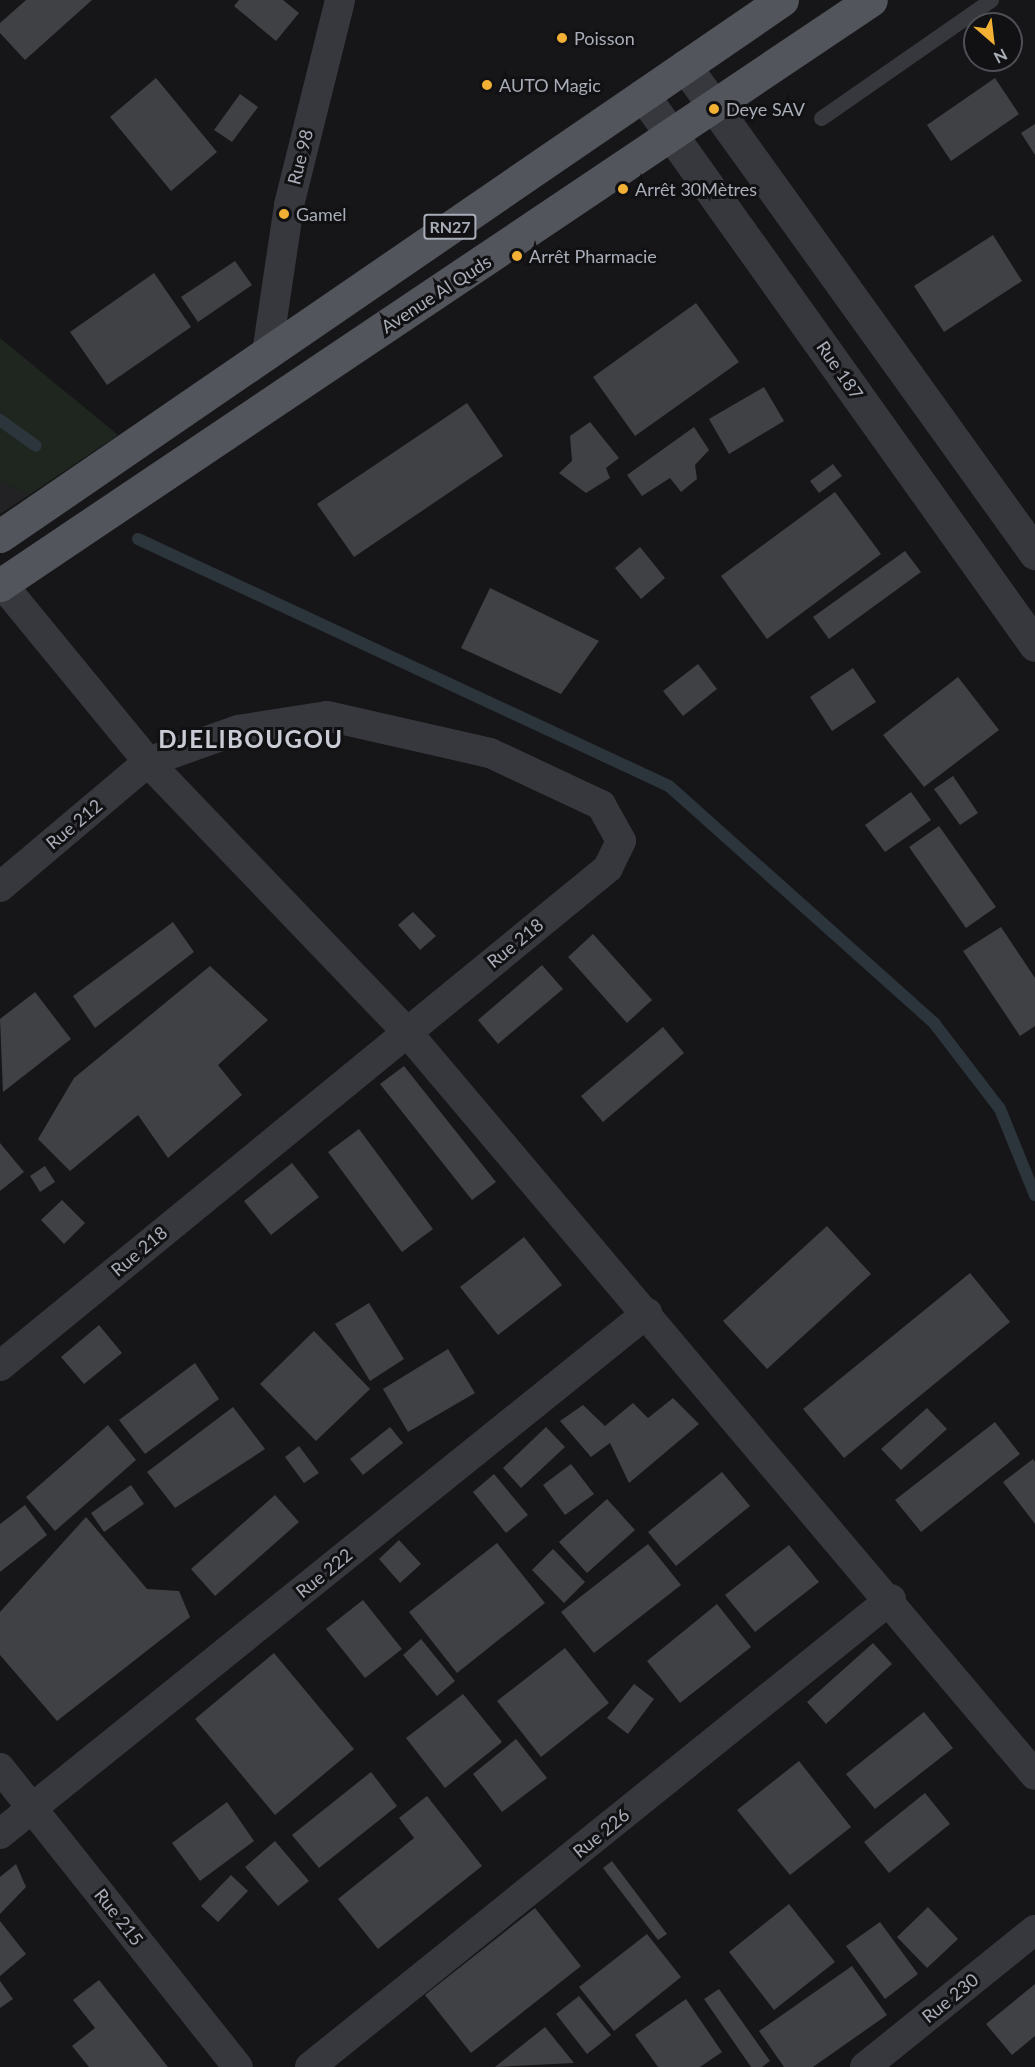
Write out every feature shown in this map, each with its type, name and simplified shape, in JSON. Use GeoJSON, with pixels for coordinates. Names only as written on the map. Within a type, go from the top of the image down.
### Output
{"type":"FeatureCollection","features":[{"type":"Feature","properties":{"kind":"main road","name":"RN27"},"geometry":{"type":"LineString","coordinates":[[0,536],[782,0]]}},
{"type":"Feature","properties":{"kind":"main road","name":"Avenue Al Quds"},"geometry":{"type":"LineString","coordinates":[[1,584],[674,136],[871,0]]}},
{"type":"Feature","properties":{"kind":"street","name":"Rue 98"},"geometry":{"type":"LineString","coordinates":[[267,352],[289,205],[340,0]]}},
{"type":"Feature","properties":{"kind":"street"},"geometry":{"type":"LineString","coordinates":[[686,66],[714,109],[1035,553]]}},
{"type":"Feature","properties":{"kind":"street","name":"Rue 187"},"geometry":{"type":"LineString","coordinates":[[643,95],[1035,645]]}},
{"type":"Feature","properties":{"kind":"street"},"geometry":{"type":"LineString","coordinates":[[1,584],[148,762],[406,1031],[891,1599],[1035,1775]]}},
{"type":"Feature","properties":{"kind":"street","name":"Rue 218"},"geometry":{"type":"LineString","coordinates":[[0,1366],[406,1031],[609,868],[621,841],[601,805],[490,753],[327,716],[238,730],[148,762]]}},
{"type":"Feature","properties":{"kind":"street","name":"Rue 212"},"geometry":{"type":"LineString","coordinates":[[0,886],[148,762]]}},
{"type":"Feature","properties":{"kind":"street","name":"Rue 222"},"geometry":{"type":"LineString","coordinates":[[0,1834],[647,1312]]}},
{"type":"Feature","properties":{"kind":"street","name":"Rue 226"},"geometry":{"type":"LineString","coordinates":[[310,2067],[891,1599]]}},
{"type":"Feature","properties":{"kind":"street","name":"Rue 215"},"geometry":{"type":"LineString","coordinates":[[0,1768],[237,2067]]}},
{"type":"Feature","properties":{"kind":"street","name":"Rue 230"},"geometry":{"type":"LineString","coordinates":[[865,2067],[1035,1930]]}},
{"type":"Feature","properties":{"kind":"lane"},"geometry":{"type":"LineString","coordinates":[[821,118],[991,0]]}},
{"type":"Feature","properties":{"kind":"shaded area"},"geometry":{"type":"Polygon","coordinates":[[[0,338],[118,435],[29,495],[0,481],[0,338]]]}},
{"type":"Feature","properties":{"kind":"shaded area"},"geometry":{"type":"Polygon","coordinates":[[[0,481],[29,495],[0,514],[0,481]]]}},
{"type":"Feature","properties":{"kind":"building"},"geometry":{"type":"Polygon","coordinates":[[[26,0],[92,0],[25,60],[0,33],[0,23],[26,0]]]}},
{"type":"Feature","properties":{"kind":"building"},"geometry":{"type":"Polygon","coordinates":[[[239,0],[283,0],[299,13],[276,41],[234,6],[239,0]]]}},
{"type":"Feature","properties":{"kind":"building"},"geometry":{"type":"Polygon","coordinates":[[[156,78],[217,152],[171,191],[110,117],[156,78]]]}},
{"type":"Feature","properties":{"kind":"building"},"geometry":{"type":"Polygon","coordinates":[[[995,78],[1019,114],[951,161],[927,125],[995,78]]]}},
{"type":"Feature","properties":{"kind":"building"},"geometry":{"type":"Polygon","coordinates":[[[240,94],[258,107],[232,142],[214,130],[240,94]]]}},
{"type":"Feature","properties":{"kind":"building"},"geometry":{"type":"Polygon","coordinates":[[[1035,124],[1035,155],[1021,133],[1035,124]]]}},
{"type":"Feature","properties":{"kind":"building"},"geometry":{"type":"Polygon","coordinates":[[[993,235],[1022,281],[944,332],[914,286],[993,235]]]}},
{"type":"Feature","properties":{"kind":"building"},"geometry":{"type":"Polygon","coordinates":[[[235,261],[252,285],[198,322],[181,297],[235,261]]]}},
{"type":"Feature","properties":{"kind":"building"},"geometry":{"type":"Polygon","coordinates":[[[154,273],[191,327],[107,385],[70,332],[154,273]]]}},
{"type":"Feature","properties":{"kind":"building"},"geometry":{"type":"Polygon","coordinates":[[[696,303],[739,362],[635,436],[593,377],[696,303]]]}},
{"type":"Feature","properties":{"kind":"building"},"geometry":{"type":"Polygon","coordinates":[[[764,387],[784,421],[729,454],[709,419],[764,387]]]}},
{"type":"Feature","properties":{"kind":"building"},"geometry":{"type":"Polygon","coordinates":[[[467,403],[503,456],[354,557],[317,504],[467,403]]]}},
{"type":"Feature","properties":{"kind":"building"},"geometry":{"type":"Polygon","coordinates":[[[590,422],[619,458],[606,468],[610,478],[586,493],[559,473],[572,461],[570,436],[590,422]]]}},
{"type":"Feature","properties":{"kind":"building"},"geometry":{"type":"Polygon","coordinates":[[[694,427],[709,450],[695,465],[697,479],[681,492],[670,478],[642,496],[627,475],[694,427]]]}},
{"type":"Feature","properties":{"kind":"building"},"geometry":{"type":"Polygon","coordinates":[[[833,464],[842,476],[819,493],[810,481],[833,464]]]}},
{"type":"Feature","properties":{"kind":"building"},"geometry":{"type":"Polygon","coordinates":[[[835,492],[881,554],[767,639],[721,576],[835,492]]]}},
{"type":"Feature","properties":{"kind":"building"},"geometry":{"type":"Polygon","coordinates":[[[640,547],[665,578],[641,599],[615,568],[640,547]]]}},
{"type":"Feature","properties":{"kind":"building"},"geometry":{"type":"Polygon","coordinates":[[[905,551],[921,572],[829,639],[813,617],[905,551]]]}},
{"type":"Feature","properties":{"kind":"building"},"geometry":{"type":"Polygon","coordinates":[[[490,588],[599,641],[561,694],[461,648],[490,588]]]}},
{"type":"Feature","properties":{"kind":"building"},"geometry":{"type":"Polygon","coordinates":[[[698,664],[717,689],[683,716],[663,691],[698,664]]]}},
{"type":"Feature","properties":{"kind":"building"},"geometry":{"type":"Polygon","coordinates":[[[853,668],[876,702],[832,731],[810,697],[853,668]]]}},
{"type":"Feature","properties":{"kind":"building"},"geometry":{"type":"Polygon","coordinates":[[[958,677],[999,730],[924,787],[883,735],[958,677]]]}},
{"type":"Feature","properties":{"kind":"building"},"geometry":{"type":"Polygon","coordinates":[[[953,776],[978,813],[960,825],[934,789],[953,776]]]}},
{"type":"Feature","properties":{"kind":"building"},"geometry":{"type":"Polygon","coordinates":[[[911,792],[931,820],[885,852],[865,825],[911,792]]]}},
{"type":"Feature","properties":{"kind":"building"},"geometry":{"type":"Polygon","coordinates":[[[939,826],[996,907],[966,928],[909,847],[939,826]]]}},
{"type":"Feature","properties":{"kind":"building"},"geometry":{"type":"Polygon","coordinates":[[[413,912],[436,936],[420,950],[398,925],[413,912]]]}},
{"type":"Feature","properties":{"kind":"building"},"geometry":{"type":"Polygon","coordinates":[[[173,922],[194,952],[95,1028],[73,996],[173,922]]]}},
{"type":"Feature","properties":{"kind":"building"},"geometry":{"type":"Polygon","coordinates":[[[1001,927],[1035,978],[1035,1026],[1020,1036],[963,951],[1001,927]]]}},
{"type":"Feature","properties":{"kind":"building"},"geometry":{"type":"Polygon","coordinates":[[[593,934],[652,1000],[627,1023],[568,957],[593,934]]]}},
{"type":"Feature","properties":{"kind":"building"},"geometry":{"type":"Polygon","coordinates":[[[542,965],[563,989],[498,1044],[478,1020],[542,965]]]}},
{"type":"Feature","properties":{"kind":"building"},"geometry":{"type":"Polygon","coordinates":[[[210,966],[268,1020],[218,1065],[242,1095],[168,1158],[138,1115],[70,1171],[38,1139],[74,1078],[210,966]]]}},
{"type":"Feature","properties":{"kind":"building"},"geometry":{"type":"Polygon","coordinates":[[[35,992],[71,1039],[3,1092],[0,1019],[35,992]]]}},
{"type":"Feature","properties":{"kind":"building"},"geometry":{"type":"Polygon","coordinates":[[[663,1027],[684,1053],[603,1122],[581,1096],[663,1027]]]}},
{"type":"Feature","properties":{"kind":"building"},"geometry":{"type":"Polygon","coordinates":[[[404,1066],[496,1182],[472,1200],[380,1084],[404,1066]]]}},
{"type":"Feature","properties":{"kind":"building"},"geometry":{"type":"Polygon","coordinates":[[[359,1129],[433,1229],[402,1252],[328,1152],[359,1129]]]}},
{"type":"Feature","properties":{"kind":"building"},"geometry":{"type":"Polygon","coordinates":[[[0,1143],[24,1172],[0,1191],[0,1143]]]}},
{"type":"Feature","properties":{"kind":"building"},"geometry":{"type":"Polygon","coordinates":[[[292,1163],[319,1197],[271,1235],[244,1201],[292,1163]]]}},
{"type":"Feature","properties":{"kind":"building"},"geometry":{"type":"Polygon","coordinates":[[[45,1166],[55,1182],[40,1192],[30,1176],[45,1166]]]}},
{"type":"Feature","properties":{"kind":"building"},"geometry":{"type":"Polygon","coordinates":[[[62,1200],[85,1223],[64,1244],[41,1220],[62,1200]]]}},
{"type":"Feature","properties":{"kind":"building"},"geometry":{"type":"Polygon","coordinates":[[[827,1226],[871,1274],[767,1369],[723,1321],[827,1226]]]}},
{"type":"Feature","properties":{"kind":"building"},"geometry":{"type":"Polygon","coordinates":[[[524,1237],[562,1285],[498,1335],[460,1287],[524,1237]]]}},
{"type":"Feature","properties":{"kind":"building"},"geometry":{"type":"Polygon","coordinates":[[[970,1273],[1010,1322],[844,1458],[803,1409],[970,1273]]]}},
{"type":"Feature","properties":{"kind":"building"},"geometry":{"type":"Polygon","coordinates":[[[369,1303],[404,1359],[370,1381],[335,1324],[369,1303]]]}},
{"type":"Feature","properties":{"kind":"building"},"geometry":{"type":"Polygon","coordinates":[[[99,1325],[122,1353],[84,1384],[61,1357],[99,1325]]]}},
{"type":"Feature","properties":{"kind":"building"},"geometry":{"type":"Polygon","coordinates":[[[314,1331],[370,1389],[316,1441],[260,1384],[314,1331]]]}},
{"type":"Feature","properties":{"kind":"building"},"geometry":{"type":"Polygon","coordinates":[[[448,1349],[475,1393],[408,1432],[383,1389],[448,1349]]]}},
{"type":"Feature","properties":{"kind":"building"},"geometry":{"type":"Polygon","coordinates":[[[195,1363],[219,1399],[145,1454],[119,1420],[195,1363]]]}},
{"type":"Feature","properties":{"kind":"building"},"geometry":{"type":"Polygon","coordinates":[[[673,1398],[699,1424],[629,1483],[610,1443],[591,1457],[560,1421],[583,1405],[605,1426],[633,1403],[648,1418],[673,1398]]]}},
{"type":"Feature","properties":{"kind":"building"},"geometry":{"type":"Polygon","coordinates":[[[233,1407],[265,1449],[175,1508],[147,1472],[233,1407]]]}},
{"type":"Feature","properties":{"kind":"building"},"geometry":{"type":"Polygon","coordinates":[[[927,1408],[947,1429],[901,1470],[881,1449],[927,1408]]]}},
{"type":"Feature","properties":{"kind":"building"},"geometry":{"type":"Polygon","coordinates":[[[995,1422],[1020,1454],[921,1532],[895,1500],[995,1422]]]}},
{"type":"Feature","properties":{"kind":"building"},"geometry":{"type":"Polygon","coordinates":[[[108,1425],[136,1460],[55,1531],[26,1497],[108,1425]]]}},
{"type":"Feature","properties":{"kind":"building"},"geometry":{"type":"Polygon","coordinates":[[[390,1427],[403,1443],[363,1475],[350,1459],[390,1427]]]}},
{"type":"Feature","properties":{"kind":"building"},"geometry":{"type":"Polygon","coordinates":[[[546,1427],[565,1447],[521,1488],[503,1468],[546,1427]]]}},
{"type":"Feature","properties":{"kind":"building"},"geometry":{"type":"Polygon","coordinates":[[[299,1446],[319,1473],[304,1483],[285,1457],[299,1446]]]}},
{"type":"Feature","properties":{"kind":"building"},"geometry":{"type":"Polygon","coordinates":[[[1033,1459],[1035,1462],[1035,1524],[1003,1482],[1033,1459]]]}},
{"type":"Feature","properties":{"kind":"building"},"geometry":{"type":"Polygon","coordinates":[[[571,1464],[594,1494],[565,1515],[543,1485],[571,1464]]]}},
{"type":"Feature","properties":{"kind":"building"},"geometry":{"type":"Polygon","coordinates":[[[722,1472],[750,1506],[676,1566],[648,1532],[722,1472]]]}},
{"type":"Feature","properties":{"kind":"building"},"geometry":{"type":"Polygon","coordinates":[[[494,1474],[528,1515],[506,1533],[473,1492],[494,1474]]]}},
{"type":"Feature","properties":{"kind":"building"},"geometry":{"type":"Polygon","coordinates":[[[131,1485],[144,1504],[104,1532],[91,1513],[131,1485]]]}},
{"type":"Feature","properties":{"kind":"building"},"geometry":{"type":"Polygon","coordinates":[[[275,1495],[299,1522],[215,1596],[191,1569],[275,1495]]]}},
{"type":"Feature","properties":{"kind":"building"},"geometry":{"type":"Polygon","coordinates":[[[607,1499],[635,1530],[587,1573],[559,1542],[607,1499]]]}},
{"type":"Feature","properties":{"kind":"building"},"geometry":{"type":"Polygon","coordinates":[[[25,1505],[47,1535],[0,1572],[0,1524],[25,1505]]]}},
{"type":"Feature","properties":{"kind":"building"},"geometry":{"type":"Polygon","coordinates":[[[86,1517],[147,1589],[179,1591],[190,1617],[57,1721],[0,1655],[0,1612],[86,1517]]]}},
{"type":"Feature","properties":{"kind":"building"},"geometry":{"type":"Polygon","coordinates":[[[399,1540],[421,1564],[400,1583],[379,1559],[399,1540]]]}},
{"type":"Feature","properties":{"kind":"building"},"geometry":{"type":"Polygon","coordinates":[[[497,1543],[545,1603],[457,1673],[409,1612],[497,1543]]]}},
{"type":"Feature","properties":{"kind":"building"},"geometry":{"type":"Polygon","coordinates":[[[648,1544],[681,1585],[594,1653],[561,1612],[648,1544]]]}},
{"type":"Feature","properties":{"kind":"building"},"geometry":{"type":"Polygon","coordinates":[[[789,1545],[819,1582],[755,1632],[725,1595],[789,1545]]]}},
{"type":"Feature","properties":{"kind":"building"},"geometry":{"type":"Polygon","coordinates":[[[553,1549],[585,1582],[564,1603],[532,1570],[553,1549]]]}},
{"type":"Feature","properties":{"kind":"building"},"geometry":{"type":"Polygon","coordinates":[[[363,1600],[402,1649],[365,1678],[326,1629],[363,1600]]]}},
{"type":"Feature","properties":{"kind":"building"},"geometry":{"type":"Polygon","coordinates":[[[717,1604],[751,1647],[680,1703],[647,1661],[717,1604]]]}},
{"type":"Feature","properties":{"kind":"building"},"geometry":{"type":"Polygon","coordinates":[[[421,1639],[455,1681],[437,1696],[403,1655],[421,1639]]]}},
{"type":"Feature","properties":{"kind":"building"},"geometry":{"type":"Polygon","coordinates":[[[873,1643],[892,1664],[826,1724],[807,1702],[873,1643]]]}},
{"type":"Feature","properties":{"kind":"building"},"geometry":{"type":"Polygon","coordinates":[[[565,1648],[609,1703],[541,1757],[497,1701],[565,1648]]]}},
{"type":"Feature","properties":{"kind":"building"},"geometry":{"type":"Polygon","coordinates":[[[274,1653],[354,1749],[275,1815],[195,1719],[274,1653]]]}},
{"type":"Feature","properties":{"kind":"building"},"geometry":{"type":"Polygon","coordinates":[[[634,1684],[654,1699],[628,1734],[607,1718],[634,1684]]]}},
{"type":"Feature","properties":{"kind":"building"},"geometry":{"type":"Polygon","coordinates":[[[463,1694],[502,1742],[445,1788],[406,1738],[463,1694]]]}},
{"type":"Feature","properties":{"kind":"building"},"geometry":{"type":"Polygon","coordinates":[[[924,1712],[953,1748],[875,1809],[846,1774],[924,1712]]]}},
{"type":"Feature","properties":{"kind":"building"},"geometry":{"type":"Polygon","coordinates":[[[516,1739],[547,1778],[502,1812],[473,1774],[516,1739]]]}},
{"type":"Feature","properties":{"kind":"building"},"geometry":{"type":"Polygon","coordinates":[[[799,1761],[851,1827],[790,1875],[737,1810],[799,1761]]]}},
{"type":"Feature","properties":{"kind":"building"},"geometry":{"type":"Polygon","coordinates":[[[371,1772],[397,1806],[319,1868],[292,1835],[371,1772]]]}},
{"type":"Feature","properties":{"kind":"building"},"geometry":{"type":"Polygon","coordinates":[[[925,1793],[950,1824],[889,1873],[864,1842],[925,1793]]]}},
{"type":"Feature","properties":{"kind":"building"},"geometry":{"type":"Polygon","coordinates":[[[427,1796],[482,1866],[378,1949],[338,1899],[414,1838],[399,1818],[427,1796]]]}},
{"type":"Feature","properties":{"kind":"building"},"geometry":{"type":"Polygon","coordinates":[[[227,1802],[254,1841],[200,1881],[172,1843],[227,1802]]]}},
{"type":"Feature","properties":{"kind":"building"},"geometry":{"type":"Polygon","coordinates":[[[275,1841],[309,1881],[278,1906],[245,1867],[275,1841]]]}},
{"type":"Feature","properties":{"kind":"building"},"geometry":{"type":"Polygon","coordinates":[[[612,1861],[667,1934],[658,1940],[603,1868],[612,1861]]]}},
{"type":"Feature","properties":{"kind":"building"},"geometry":{"type":"Polygon","coordinates":[[[16,1864],[26,1887],[0,1914],[0,1877],[16,1864]]]}},
{"type":"Feature","properties":{"kind":"building"},"geometry":{"type":"Polygon","coordinates":[[[231,1875],[248,1891],[218,1922],[201,1906],[231,1875]]]}},
{"type":"Feature","properties":{"kind":"building"},"geometry":{"type":"Polygon","coordinates":[[[789,1904],[835,1962],[774,2010],[729,1952],[789,1904]]]}},
{"type":"Feature","properties":{"kind":"building"},"geometry":{"type":"Polygon","coordinates":[[[928,1907],[958,1939],[927,1968],[897,1937],[928,1907]]]}},
{"type":"Feature","properties":{"kind":"building"},"geometry":{"type":"Polygon","coordinates":[[[535,1908],[581,1966],[471,2053],[425,1995],[535,1908]]]}},
{"type":"Feature","properties":{"kind":"building"},"geometry":{"type":"Polygon","coordinates":[[[0,1921],[26,1954],[0,1976],[0,1921]]]}},
{"type":"Feature","properties":{"kind":"building"},"geometry":{"type":"Polygon","coordinates":[[[880,1922],[918,1974],[885,1999],[846,1946],[880,1922]]]}},
{"type":"Feature","properties":{"kind":"building"},"geometry":{"type":"Polygon","coordinates":[[[647,1934],[681,1977],[614,2031],[579,1987],[647,1934]]]}},
{"type":"Feature","properties":{"kind":"building"},"geometry":{"type":"Polygon","coordinates":[[[852,1966],[887,2015],[813,2067],[784,2067],[759,2031],[852,1966]]]}},
{"type":"Feature","properties":{"kind":"building"},"geometry":{"type":"Polygon","coordinates":[[[99,1980],[168,2067],[89,2067],[72,2046],[95,2028],[73,2000],[99,1980]]]}},
{"type":"Feature","properties":{"kind":"building"},"geometry":{"type":"Polygon","coordinates":[[[0,1981],[13,1999],[0,2008],[0,1981]]]}},
{"type":"Feature","properties":{"kind":"building"},"geometry":{"type":"Polygon","coordinates":[[[1035,1984],[1035,2036],[1012,2055],[986,2024],[1035,1984]]]}},
{"type":"Feature","properties":{"kind":"building"},"geometry":{"type":"Polygon","coordinates":[[[719,1989],[770,2061],[762,2067],[751,2067],[704,1999],[719,1989]]]}},
{"type":"Feature","properties":{"kind":"building"},"geometry":{"type":"Polygon","coordinates":[[[579,1996],[611,2035],[587,2054],[556,2014],[579,1996]]]}},
{"type":"Feature","properties":{"kind":"building"},"geometry":{"type":"Polygon","coordinates":[[[686,1999],[722,2052],[700,2067],[658,2067],[635,2035],[686,1999]]]}},
{"type":"Feature","properties":{"kind":"building"},"geometry":{"type":"Polygon","coordinates":[[[545,2027],[574,2063],[495,2067],[545,2027]]]}},
{"type":"Feature","properties":{"kind":"waterway"},"geometry":{"type":"LineString","coordinates":[[0,420],[36,446]]}},
{"type":"Feature","properties":{"kind":"waterway"},"geometry":{"type":"LineString","coordinates":[[138,539],[669,786],[934,1023],[1000,1109],[1035,1195]]}},
{"type":"Feature","properties":{"kind":"place","name":"Poisson"},"geometry":{"type":"Point","coordinates":[562,38]}},
{"type":"Feature","properties":{"kind":"place","name":"AUTO Magic"},"geometry":{"type":"Point","coordinates":[487,85]}},
{"type":"Feature","properties":{"kind":"place","name":"Deye SAV"},"geometry":{"type":"Point","coordinates":[714,109]}},
{"type":"Feature","properties":{"kind":"place","name":"Arrêt 30Mètres"},"geometry":{"type":"Point","coordinates":[623,189]}},
{"type":"Feature","properties":{"kind":"place","name":"Gamel"},"geometry":{"type":"Point","coordinates":[284,214]}},
{"type":"Feature","properties":{"kind":"place","name":"Arrêt Pharmacie"},"geometry":{"type":"Point","coordinates":[517,256]}},
{"type":"Feature","properties":{"kind":"district","name":"DJELIBOUGOU"},"geometry":{"type":"Point","coordinates":[251,739]}}]}
